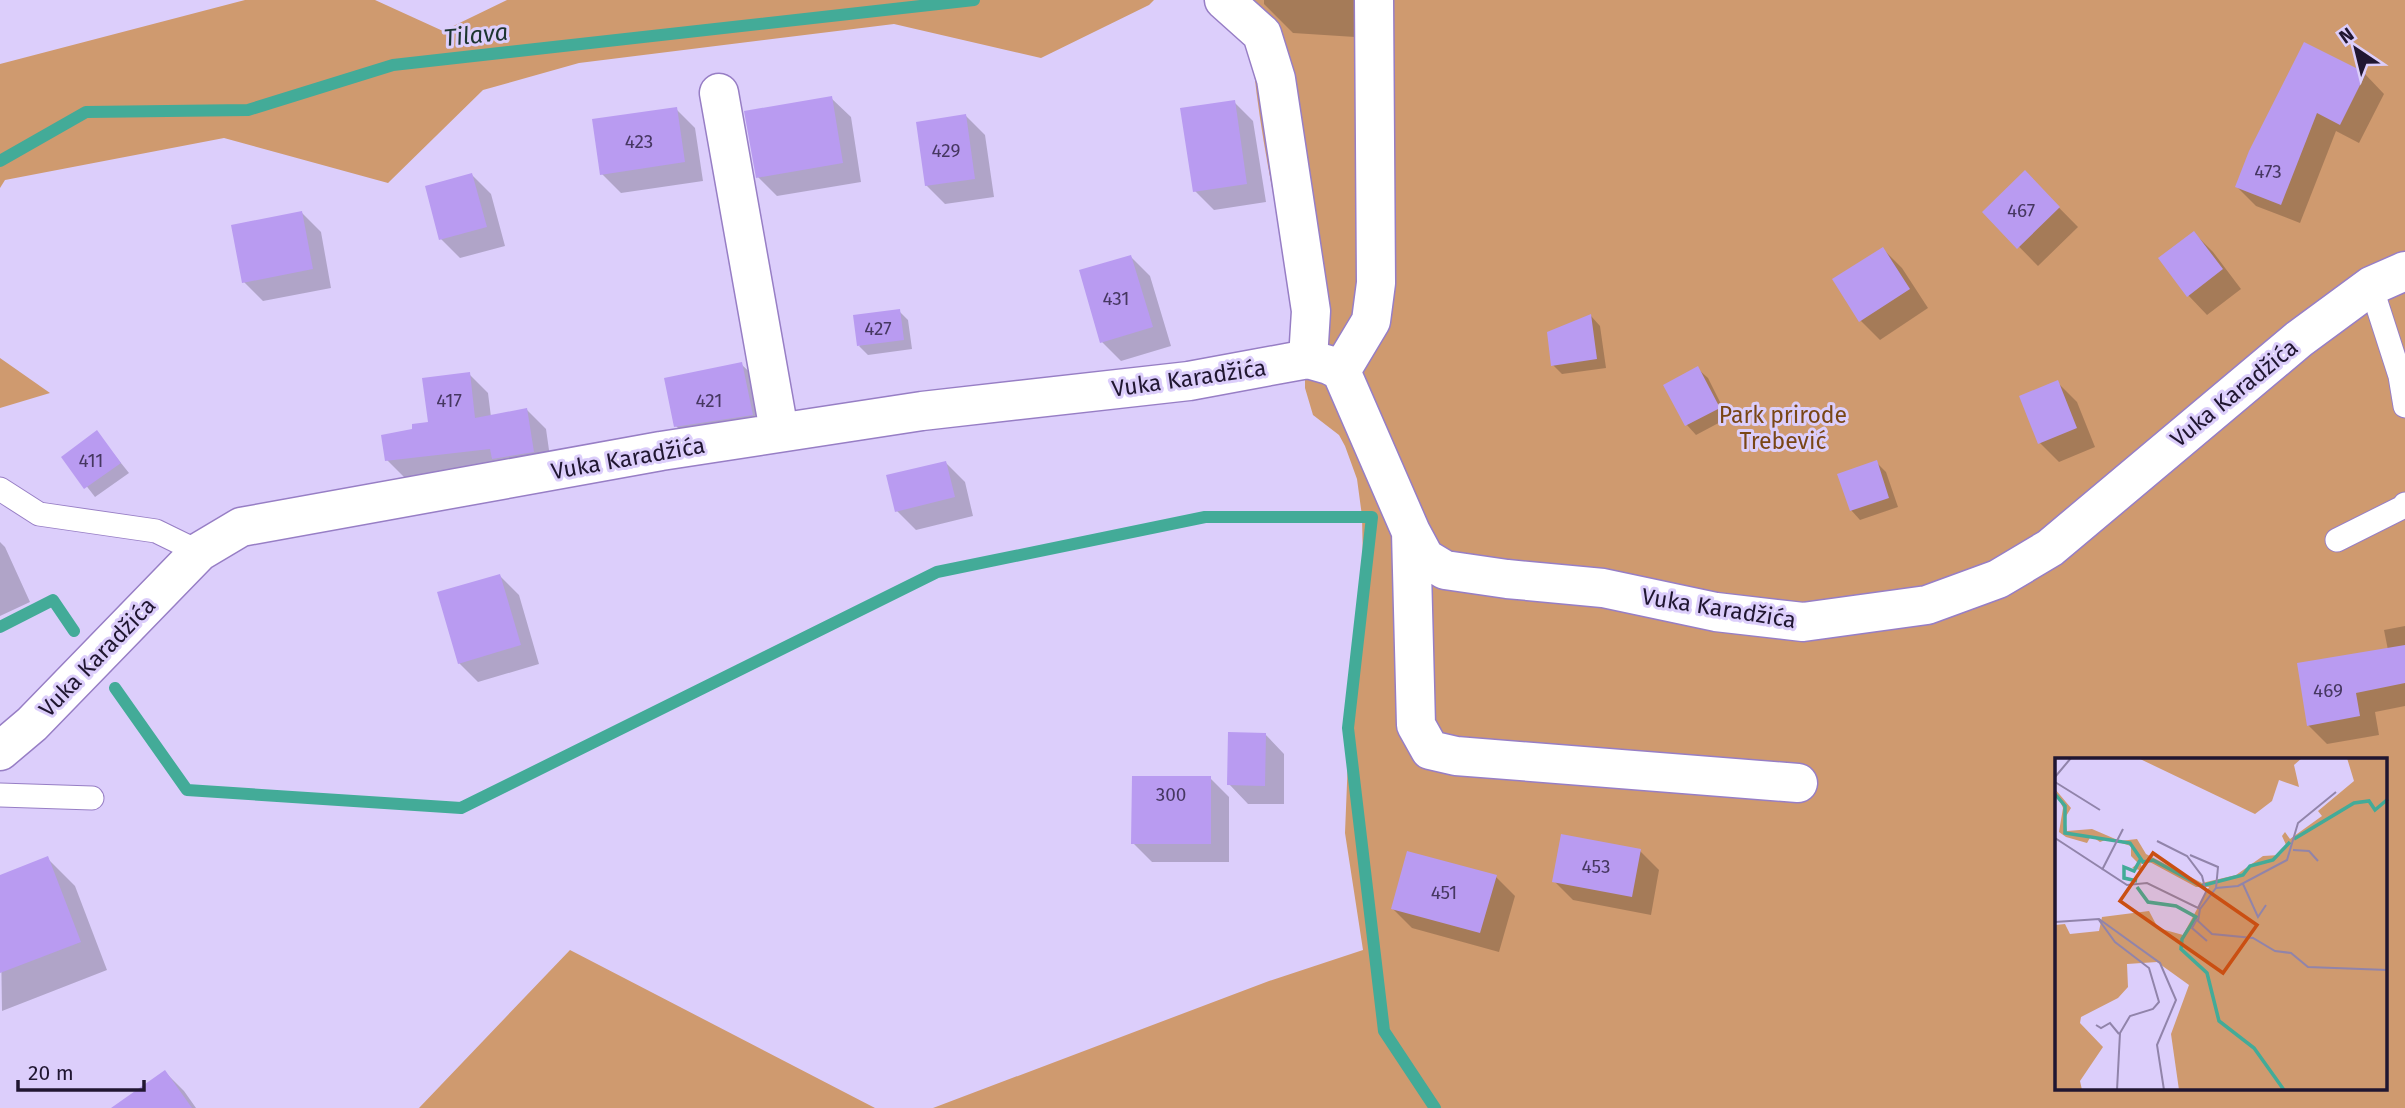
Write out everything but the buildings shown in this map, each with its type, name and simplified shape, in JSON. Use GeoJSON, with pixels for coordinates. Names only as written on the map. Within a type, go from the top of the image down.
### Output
{"type":"FeatureCollection","features":[{"type":"Feature","properties":{"kind":"street"},"geometry":{"type":"LineString","coordinates":[[1224,0],[1262,34],[1276,79],[1311,310],[1324,365],[1371,321],[1376,283],[1374,0]]}},
{"type":"Feature","properties":{"kind":"street"},"geometry":{"type":"LineString","coordinates":[[719,93],[779,431]]}},
{"type":"Feature","properties":{"kind":"street","name":"Vuka Karadžića"},"geometry":{"type":"LineString","coordinates":[[0,751],[32,724],[199,552],[241,527],[779,431],[922,411],[1324,365],[1425,558],[1445,570],[1603,588],[1716,612],[1803,622],[1927,605],[1998,579],[2050,548],[2299,339],[2388,279]]}},
{"type":"Feature","properties":{"kind":"street"},"geometry":{"type":"LineString","coordinates":[[1410,532],[1416,725],[1430,750],[1456,756],[1798,783]]}},
{"type":"Feature","properties":{"kind":"lane"},"geometry":{"type":"LineString","coordinates":[[2388,279],[2405,406]]}},
{"type":"Feature","properties":{"kind":"lane"},"geometry":{"type":"LineString","coordinates":[[0,489],[39,514],[156,531],[199,552]]}},
{"type":"Feature","properties":{"kind":"lane"},"geometry":{"type":"LineString","coordinates":[[2337,540],[2405,504]]}},
{"type":"Feature","properties":{"kind":"lane"},"geometry":{"type":"LineString","coordinates":[[0,795],[92,798]]}},
{"type":"Feature","properties":{"kind":"green space"},"geometry":{"type":"Polygon","coordinates":[[[245,0],[375,0],[443,31],[507,0],[1154,0],[1149,5],[1041,58],[894,24],[579,63],[483,90],[388,183],[224,138],[5,180],[0,188],[0,64],[245,0]]]}},
{"type":"Feature","properties":{"kind":"green space","name":"Park prirode Trebević"},"geometry":{"type":"Polygon","coordinates":[[[1249,0],[2405,0],[2405,1108],[933,1108],[1269,981],[1363,950],[1345,833],[1349,734],[1360,622],[1362,516],[1357,479],[1345,446],[1339,435],[1313,415],[1305,388],[1305,351],[1270,176],[1256,88],[1249,0]]]}},
{"type":"Feature","properties":{"kind":"green space"},"geometry":{"type":"Polygon","coordinates":[[[0,358],[50,393],[0,408],[0,358]]]}},
{"type":"Feature","properties":{"kind":"green space"},"geometry":{"type":"Polygon","coordinates":[[[570,950],[875,1108],[419,1108],[570,950]]]}},
{"type":"Feature","properties":{"kind":"waterway","name":"Tilava"},"geometry":{"type":"LineString","coordinates":[[0,161],[86,112],[248,110],[393,65],[974,0]]}},
{"type":"Feature","properties":{"kind":"waterway"},"geometry":{"type":"LineString","coordinates":[[115,688],[187,790],[461,808],[937,572],[1205,517],[1372,517],[1348,728],[1384,1031],[1435,1108]]}},
{"type":"Feature","properties":{"kind":"waterway"},"geometry":{"type":"LineString","coordinates":[[0,627],[53,600],[74,631]]}}]}
